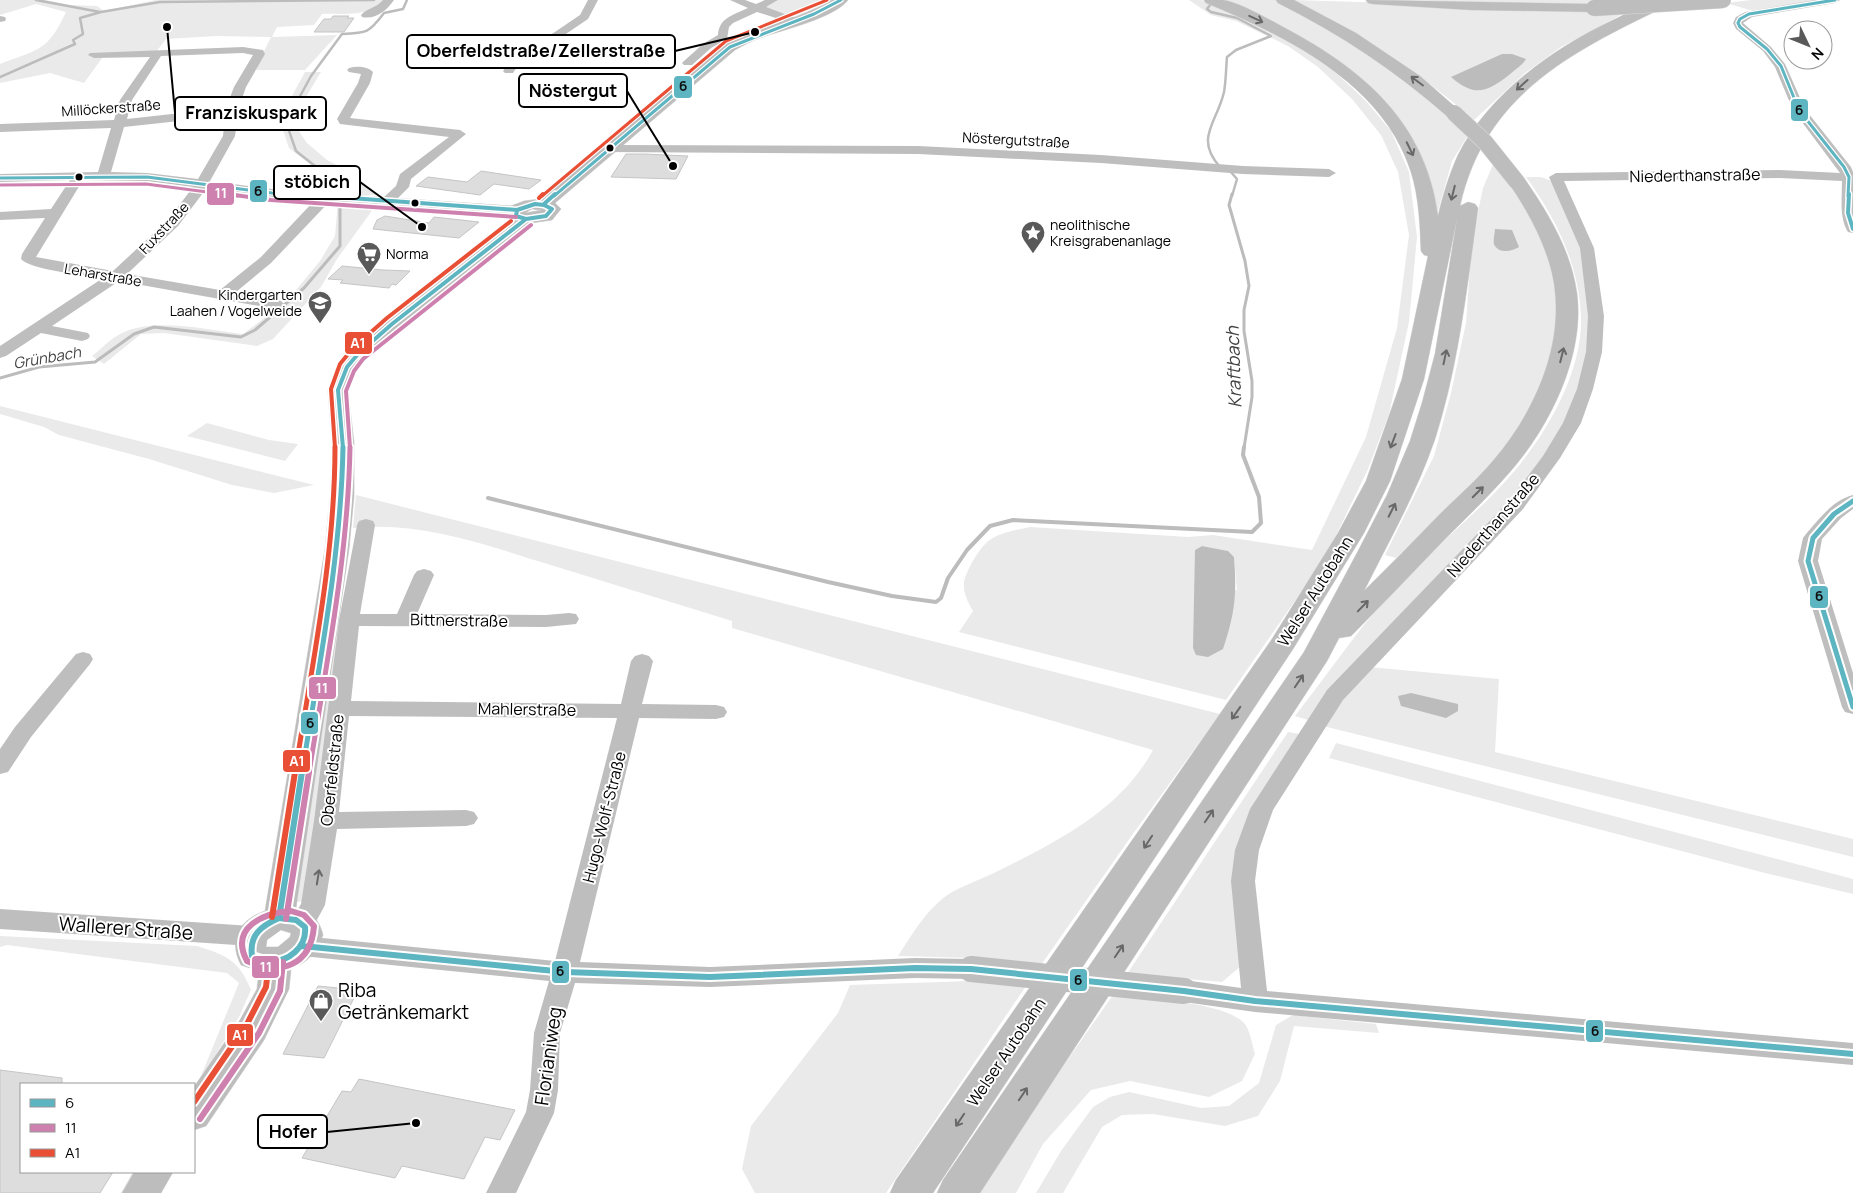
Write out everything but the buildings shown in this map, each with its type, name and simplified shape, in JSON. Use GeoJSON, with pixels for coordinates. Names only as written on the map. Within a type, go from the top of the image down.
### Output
{"type":"FeatureCollection","features":[{"type":"Feature","properties":{"kind":"highway"},"geometry":{"type":"LineString","coordinates":[[1211,0],[1275,28],[1322,56],[1357,82],[1389,116],[1406,141],[1423,180],[1430,232],[1432,283]]}},
{"type":"Feature","properties":{"kind":"highway"},"geometry":{"type":"LineString","coordinates":[[1373,0],[1471,6],[1594,8],[1722,0]]}},
{"type":"Feature","properties":{"kind":"highway","name":"Welser Autobahn"},"geometry":{"type":"LineString","coordinates":[[910,1193],[1283,643],[1345,544],[1378,481],[1396,436],[1424,336],[1432,283],[1456,181],[1468,153],[1494,114],[1528,80],[1566,52],[1621,21],[1668,0]]}},
{"type":"Feature","properties":{"kind":"highway","name":"Welser Autobahn"},"geometry":{"type":"LineString","coordinates":[[957,1193],[1317,654],[1400,495],[1422,441],[1434,403],[1446,354],[1469,201],[1475,180],[1495,137],[1523,101],[1567,64],[1615,34],[1689,0]]}},
{"type":"Feature","properties":{"kind":"highway"},"geometry":{"type":"LineString","coordinates":[[1289,3],[1374,50],[1454,112],[1485,142],[1517,182],[1535,208],[1548,232],[1564,280],[1567,301],[1564,348],[1549,394],[1524,439],[1501,467],[1317,654]]}},
{"type":"Feature","properties":{"kind":"main road","name":"Oberfeldstraße"},"geometry":{"type":"LineString","coordinates":[[195,1114],[252,1030],[274,989],[290,937],[342,496],[343,443],[338,390],[341,379],[358,354],[392,324],[529,211],[610,149],[730,47],[750,36],[825,9],[841,0]]}},
{"type":"Feature","properties":{"kind":"main road"},"geometry":{"type":"LineString","coordinates":[[252,936],[248,947],[252,956],[262,961],[290,937]]}},
{"type":"Feature","properties":{"kind":"main road"},"geometry":{"type":"LineString","coordinates":[[140,1193],[154,1173]]}},
{"type":"Feature","properties":{"kind":"street"},"geometry":{"type":"LineString","coordinates":[[509,71],[513,65],[584,17],[593,0]]}},
{"type":"Feature","properties":{"kind":"street"},"geometry":{"type":"LineString","coordinates":[[736,0],[794,21]]}},
{"type":"Feature","properties":{"kind":"street"},"geometry":{"type":"LineString","coordinates":[[688,63],[708,46],[721,39],[724,27],[729,22],[773,0]]}},
{"type":"Feature","properties":{"kind":"street"},"geometry":{"type":"LineString","coordinates":[[1835,0],[1749,14],[1740,19],[1738,23],[1740,27],[1767,49],[1781,66],[1799,110],[1851,178],[1848,212],[1853,229]]}},
{"type":"Feature","properties":{"kind":"street"},"geometry":{"type":"LineString","coordinates":[[366,15],[380,10],[389,1]]}},
{"type":"Feature","properties":{"kind":"street","name":"Fuxstraße"},"geometry":{"type":"LineString","coordinates":[[0,353],[115,277],[174,223],[202,184],[229,136],[232,111],[240,87],[259,52],[243,50],[94,55]]}},
{"type":"Feature","properties":{"kind":"street"},"geometry":{"type":"LineString","coordinates":[[104,175],[126,100],[157,54]]}},
{"type":"Feature","properties":{"kind":"street"},"geometry":{"type":"LineString","coordinates":[[353,70],[367,72],[364,82],[343,119],[344,122],[460,134],[406,178],[402,187],[388,200]]}},
{"type":"Feature","properties":{"kind":"street","name":"Millöckerstraße"},"geometry":{"type":"LineString","coordinates":[[0,128],[118,123],[283,105]]}},
{"type":"Feature","properties":{"kind":"street","name":"Nöstergutstraße"},"geometry":{"type":"LineString","coordinates":[[610,149],[918,150],[1101,159],[1243,170],[1330,173]]}},
{"type":"Feature","properties":{"kind":"street","name":"Niederthanstraße"},"geometry":{"type":"LineString","coordinates":[[1255,1001],[1243,881],[1247,850],[1262,809],[1335,695],[1516,505],[1551,458],[1572,423],[1585,389],[1594,352],[1596,316],[1586,248],[1556,177],[1780,174],[1851,178]]}},
{"type":"Feature","properties":{"kind":"street"},"geometry":{"type":"LineString","coordinates":[[0,178],[104,175],[147,177],[272,194],[388,200],[529,211]]}},
{"type":"Feature","properties":{"kind":"street","name":"Leharstraße"},"geometry":{"type":"LineString","coordinates":[[79,176],[54,213],[29,254],[28,259],[34,262],[115,277],[276,304]]}},
{"type":"Feature","properties":{"kind":"street"},"geometry":{"type":"LineString","coordinates":[[223,295],[266,260],[326,197]]}},
{"type":"Feature","properties":{"kind":"street"},"geometry":{"type":"LineString","coordinates":[[0,216],[54,213]]}},
{"type":"Feature","properties":{"kind":"street"},"geometry":{"type":"LineString","coordinates":[[39,328],[82,336]]}},
{"type":"Feature","properties":{"kind":"street"},"geometry":{"type":"LineString","coordinates":[[1853,501],[1834,514],[1813,538],[1808,561],[1853,707]]}},
{"type":"Feature","properties":{"kind":"street","name":"Oberfeldstraße"},"geometry":{"type":"LineString","coordinates":[[290,937],[313,905],[326,821],[349,620],[366,525]]}},
{"type":"Feature","properties":{"kind":"street"},"geometry":{"type":"LineString","coordinates":[[405,619],[424,575]]}},
{"type":"Feature","properties":{"kind":"street","name":"Bittnerstraße"},"geometry":{"type":"LineString","coordinates":[[349,620],[546,621],[570,619]]}},
{"type":"Feature","properties":{"kind":"street"},"geometry":{"type":"LineString","coordinates":[[0,766],[23,732],[83,659]]}},
{"type":"Feature","properties":{"kind":"street","name":"Hugo-Wolf-Straße"},"geometry":{"type":"LineString","coordinates":[[565,972],[642,661]]}},
{"type":"Feature","properties":{"kind":"street","name":"Mahlerstraße"},"geometry":{"type":"LineString","coordinates":[[338,709],[716,712]]}},
{"type":"Feature","properties":{"kind":"street"},"geometry":{"type":"LineString","coordinates":[[326,821],[466,818]]}},
{"type":"Feature","properties":{"kind":"street","name":"Wallerer Straße"},"geometry":{"type":"LineString","coordinates":[[0,920],[252,936]]}},
{"type":"Feature","properties":{"kind":"street"},"geometry":{"type":"LineString","coordinates":[[290,937],[375,952],[565,972],[710,977],[895,968],[971,969],[1184,990],[1255,1001],[1853,1054]]}},
{"type":"Feature","properties":{"kind":"street","name":"Florianiweg"},"geometry":{"type":"LineString","coordinates":[[501,1193],[540,1113],[544,1090],[547,1033],[565,972]]}},
{"type":"Feature","properties":{"kind":"shaded area"},"geometry":{"type":"Polygon","coordinates":[[[0,0],[45,0],[70,5],[97,6],[104,11],[156,0],[383,0],[371,10],[363,12],[322,14],[314,25],[277,27],[272,37],[337,35],[305,70],[255,70],[271,37],[216,36],[166,39],[156,52],[105,54],[84,83],[50,73],[0,83],[0,64],[41,47],[54,34],[66,12],[36,4],[0,15],[0,0]]]}},
{"type":"Feature","properties":{"kind":"shaded area"},"geometry":{"type":"Polygon","coordinates":[[[778,0],[832,0],[812,11],[794,17],[764,8],[778,0]]]}},
{"type":"Feature","properties":{"kind":"shaded area"},"geometry":{"type":"Polygon","coordinates":[[[1189,0],[1201,0],[1237,14],[1296,45],[1333,70],[1366,101],[1391,131],[1409,172],[1417,237],[1409,322],[1389,414],[1368,469],[1326,556],[1226,700],[959,632],[973,611],[964,590],[965,577],[970,565],[986,543],[994,537],[1015,530],[1030,527],[1188,537],[1213,535],[1312,550],[1366,437],[1397,328],[1409,235],[1398,172],[1381,135],[1352,99],[1318,67],[1288,46],[1236,21],[1211,15],[1189,0]],[[1202,546],[1195,550],[1237,591],[1234,557],[1227,551],[1202,546]]]}},
{"type":"Feature","properties":{"kind":"shaded area"},"geometry":{"type":"Polygon","coordinates":[[[1218,0],[1276,0],[1334,31],[1413,83],[1469,134],[1452,161],[1438,211],[1434,211],[1428,178],[1365,85],[1218,0]]]}},
{"type":"Feature","properties":{"kind":"shaded area"},"geometry":{"type":"Polygon","coordinates":[[[1293,0],[1630,10],[1561,47],[1525,73],[1474,120],[1410,70],[1293,0]]]}},
{"type":"Feature","properties":{"kind":"shaded area"},"geometry":{"type":"Polygon","coordinates":[[[1398,0],[1654,0],[1592,5],[1398,0]]]}},
{"type":"Feature","properties":{"kind":"shaded area"},"geometry":{"type":"Polygon","coordinates":[[[1751,0],[1828,0],[1753,11],[1726,3],[1751,0]]]}},
{"type":"Feature","properties":{"kind":"shaded area"},"geometry":{"type":"Polygon","coordinates":[[[1502,54],[1512,54],[1526,59],[1509,75],[1487,89],[1473,90],[1467,88],[1451,77],[1502,54]]]}},
{"type":"Feature","properties":{"kind":"shaded area"},"geometry":{"type":"Polygon","coordinates":[[[305,72],[321,72],[295,115],[296,127],[307,143],[327,160],[354,174],[377,195],[340,195],[332,181],[289,148],[283,130],[286,107],[305,72]]]}},
{"type":"Feature","properties":{"kind":"shaded area"},"geometry":{"type":"Polygon","coordinates":[[[1494,162],[1528,208],[1545,244],[1557,288],[1557,336],[1540,391],[1521,429],[1475,483],[1396,558],[1385,555],[1434,456],[1451,393],[1466,323],[1472,240],[1483,188],[1494,162]]]}},
{"type":"Feature","properties":{"kind":"shaded area"},"geometry":{"type":"Polygon","coordinates":[[[1526,177],[1541,177],[1554,182],[1582,250],[1592,327],[1589,361],[1564,432],[1514,498],[1311,721],[1295,716],[1379,607],[1430,554],[1484,504],[1516,469],[1544,430],[1557,408],[1567,385],[1580,339],[1581,316],[1576,279],[1571,260],[1556,226],[1526,177]]]}},
{"type":"Feature","properties":{"kind":"shaded area"},"geometry":{"type":"Polygon","coordinates":[[[338,201],[376,205],[337,259],[321,287],[273,339],[257,346],[164,333],[141,334],[104,364],[92,356],[118,335],[135,328],[166,325],[243,334],[287,301],[320,261],[335,236],[338,201]]]}},
{"type":"Feature","properties":{"kind":"shaded area"},"geometry":{"type":"Polygon","coordinates":[[[1495,229],[1512,230],[1519,247],[1507,251],[1497,249],[1494,245],[1495,229]]]}},
{"type":"Feature","properties":{"kind":"shaded area"},"geometry":{"type":"Polygon","coordinates":[[[0,406],[314,485],[274,493],[232,485],[149,459],[59,435],[44,427],[0,414],[0,406]]]}},
{"type":"Feature","properties":{"kind":"shaded area"},"geometry":{"type":"Polygon","coordinates":[[[207,423],[269,440],[298,444],[285,461],[187,436],[207,423]]]}},
{"type":"Feature","properties":{"kind":"shaded area"},"geometry":{"type":"Polygon","coordinates":[[[356,495],[1220,714],[1041,965],[973,958],[898,956],[923,919],[942,899],[1041,849],[1085,823],[1123,791],[1139,772],[1153,750],[732,628],[732,621],[480,543],[405,528],[353,528],[356,495]]]}},
{"type":"Feature","properties":{"kind":"shaded area"},"geometry":{"type":"Polygon","coordinates":[[[1202,546],[1228,551],[1234,557],[1235,570],[1233,614],[1223,649],[1208,657],[1196,655],[1193,648],[1195,550],[1202,546]]]}},
{"type":"Feature","properties":{"kind":"shaded area"},"geometry":{"type":"Polygon","coordinates":[[[332,617],[341,617],[307,901],[295,902],[332,617]]]}},
{"type":"Feature","properties":{"kind":"shaded area"},"geometry":{"type":"Polygon","coordinates":[[[1369,667],[1499,679],[1495,752],[1853,839],[1853,857],[1319,725],[1369,667]]]}},
{"type":"Feature","properties":{"kind":"shaded area"},"geometry":{"type":"Polygon","coordinates":[[[1411,693],[1458,704],[1458,711],[1446,718],[1401,706],[1398,696],[1411,693]]]}},
{"type":"Feature","properties":{"kind":"shaded area"},"geometry":{"type":"Polygon","coordinates":[[[1288,732],[1299,734],[1252,815],[1241,966],[1222,982],[1127,974],[1288,732]]]}},
{"type":"Feature","properties":{"kind":"shaded area"},"geometry":{"type":"Polygon","coordinates":[[[1336,743],[1853,879],[1853,894],[1765,873],[1329,758],[1336,743]]]}},
{"type":"Feature","properties":{"kind":"shaded area"},"geometry":{"type":"Polygon","coordinates":[[[0,936],[197,946],[216,952],[230,960],[242,972],[251,990],[239,1017],[199,1081],[239,983],[227,973],[7,945],[0,947],[0,936]]]}},
{"type":"Feature","properties":{"kind":"shaded area"},"geometry":{"type":"Polygon","coordinates":[[[970,981],[1026,986],[886,1193],[755,1193],[742,1169],[751,1126],[838,1013],[850,985],[970,981]]]}},
{"type":"Feature","properties":{"kind":"shaded area"},"geometry":{"type":"Polygon","coordinates":[[[1113,995],[1200,1005],[1218,1009],[1243,1022],[1249,1032],[1255,1054],[1242,1081],[1209,1097],[1130,1081],[1091,1090],[1043,1144],[1016,1193],[974,1193],[1113,995]]]}},
{"type":"Feature","properties":{"kind":"shaded area"},"geometry":{"type":"Polygon","coordinates":[[[1293,1015],[1376,1024],[1379,1033],[1294,1026],[1280,1081],[1258,1116],[1225,1126],[1153,1114],[1122,1115],[1102,1127],[1063,1193],[1036,1193],[1061,1151],[1093,1107],[1110,1097],[1129,1092],[1201,1108],[1229,1106],[1259,1083],[1276,1025],[1293,1015]]]}},
{"type":"Feature","properties":{"kind":"waterway"},"geometry":{"type":"LineString","coordinates":[[36,0],[100,12]]}},
{"type":"Feature","properties":{"kind":"waterway"},"geometry":{"type":"LineString","coordinates":[[0,77],[75,44],[73,40],[83,34],[80,18],[101,12],[160,2],[374,0]]}},
{"type":"Feature","properties":{"kind":"waterway","name":"Grünbach"},"geometry":{"type":"LineString","coordinates":[[348,196],[345,180],[315,166],[296,151],[286,122],[311,76],[342,34],[367,31],[375,25],[384,13],[403,9],[407,0]]}},
{"type":"Feature","properties":{"kind":"waterway"},"geometry":{"type":"LineString","coordinates":[[1210,5],[1207,9],[1211,12],[1237,18],[1271,36],[1236,50],[1227,57],[1224,92],[1208,139],[1212,157],[1220,167]]}},
{"type":"Feature","properties":{"kind":"waterway","name":"Kraftbach"},"geometry":{"type":"LineString","coordinates":[[1230,171],[1237,179],[1232,196]]}},
{"type":"Feature","properties":{"kind":"waterway","name":"Kraftbach"},"geometry":{"type":"LineString","coordinates":[[1232,194],[1229,205],[1245,261],[1249,286],[1244,310],[1244,331],[1252,381],[1252,397],[1244,448]]}},
{"type":"Feature","properties":{"kind":"waterway","name":"Grünbach"},"geometry":{"type":"LineString","coordinates":[[0,378],[39,367],[95,362],[134,334],[154,327],[241,337],[255,330],[304,288],[340,246],[340,207],[348,196]]}},
{"type":"Feature","properties":{"kind":"waterway"},"geometry":{"type":"LineString","coordinates":[[488,498],[828,582],[892,596],[936,602],[941,598],[948,578],[967,550],[990,526],[1013,520],[1252,532],[1261,523],[1259,497],[1243,455],[1244,447]]}},
{"type":"Feature","properties":{"kind":"transit line","name":"A1"},"geometry":{"type":"LineString","coordinates":[[539,198],[726,41],[827,0]]}},
{"type":"Feature","properties":{"kind":"transit line","name":"6"},"geometry":{"type":"LineString","coordinates":[[544,204],[730,47],[800,20],[841,0]]}},
{"type":"Feature","properties":{"kind":"transit line","name":"6"},"geometry":{"type":"LineString","coordinates":[[1835,0],[1749,14],[1740,19],[1738,23],[1740,27],[1767,49],[1781,66],[1799,110],[1844,167],[1849,177],[1848,213],[1853,229]]}},
{"type":"Feature","properties":{"kind":"transit line","name":"6"},"geometry":{"type":"LineString","coordinates":[[0,178],[147,177],[272,193],[517,210]]}},
{"type":"Feature","properties":{"kind":"transit line","name":"11"},"geometry":{"type":"LineString","coordinates":[[0,185],[146,184],[271,200],[516,217]]}},
{"type":"Feature","properties":{"kind":"transit line","name":"6"},"geometry":{"type":"LineString","coordinates":[[535,204],[544,205],[552,209],[546,216],[526,219],[516,216],[517,210],[535,204]]}},
{"type":"Feature","properties":{"kind":"transit line","name":"6"},"geometry":{"type":"LineString","coordinates":[[279,918],[337,549],[342,496],[343,443],[338,390],[347,367],[358,354],[392,324],[526,219]]}},
{"type":"Feature","properties":{"kind":"transit line","name":"A1"},"geometry":{"type":"LineString","coordinates":[[272,917],[330,548],[335,496],[335,443],[331,389],[340,364],[353,348],[387,318],[511,221]]}},
{"type":"Feature","properties":{"kind":"transit line","name":"11"},"geometry":{"type":"LineString","coordinates":[[286,919],[344,550],[349,497],[350,443],[346,391],[354,371],[363,359],[531,225]]}},
{"type":"Feature","properties":{"kind":"transit line","name":"6"},"geometry":{"type":"LineString","coordinates":[[1853,501],[1834,514],[1813,538],[1808,561],[1853,707]]}},
{"type":"Feature","properties":{"kind":"transit line","name":"11"},"geometry":{"type":"LineString","coordinates":[[291,911],[304,915],[314,926],[313,939],[309,950],[302,958],[282,968],[258,966],[247,961],[243,937],[251,924],[274,913],[291,911]]}},
{"type":"Feature","properties":{"kind":"transit line","name":"6"},"geometry":{"type":"LineString","coordinates":[[279,918],[296,920],[305,927],[306,934],[300,947],[289,956],[275,961],[267,961],[252,956],[252,942],[257,932],[266,924],[279,918]]}},
{"type":"Feature","properties":{"kind":"transit line","name":"6"},"geometry":{"type":"LineString","coordinates":[[302,946],[565,972],[710,977],[915,968],[971,969],[1184,991],[1255,1001],[1853,1054]]}},
{"type":"Feature","properties":{"kind":"transit line","name":"A1"},"geometry":{"type":"LineString","coordinates":[[195,1101],[246,1026],[266,987],[269,960]]}},
{"type":"Feature","properties":{"kind":"transit line","name":"11"},"geometry":{"type":"LineString","coordinates":[[200,1119],[259,1033],[280,991],[283,962]]}},
{"type":"Feature","properties":{"kind":"place","name":"Franziskuspark"},"geometry":{"type":"Point","coordinates":[167,27]}},
{"type":"Feature","properties":{"kind":"place","name":"Oberfeldstraße/Zellerstraße"},"geometry":{"type":"Point","coordinates":[755,32]}},
{"type":"Feature","properties":{"kind":"place","name":"Nöstergut"},"geometry":{"type":"Point","coordinates":[673,166]}},
{"type":"Feature","properties":{"kind":"place","name":"stöbich"},"geometry":{"type":"Point","coordinates":[422,227]}},
{"type":"Feature","properties":{"kind":"place","name":"neolithische Kreisgrabenanlage"},"geometry":{"type":"Point","coordinates":[1033,254]}},
{"type":"Feature","properties":{"kind":"place","name":"Norma"},"geometry":{"type":"Point","coordinates":[369,275]}},
{"type":"Feature","properties":{"kind":"place","name":"Kindergarten Laahen / Vogelweide"},"geometry":{"type":"Point","coordinates":[320,324]}},
{"type":"Feature","properties":{"kind":"place","name":"Riba Getränkemarkt"},"geometry":{"type":"Point","coordinates":[321,1022]}},
{"type":"Feature","properties":{"kind":"place","name":"Hofer"},"geometry":{"type":"Point","coordinates":[416,1123]}}]}
